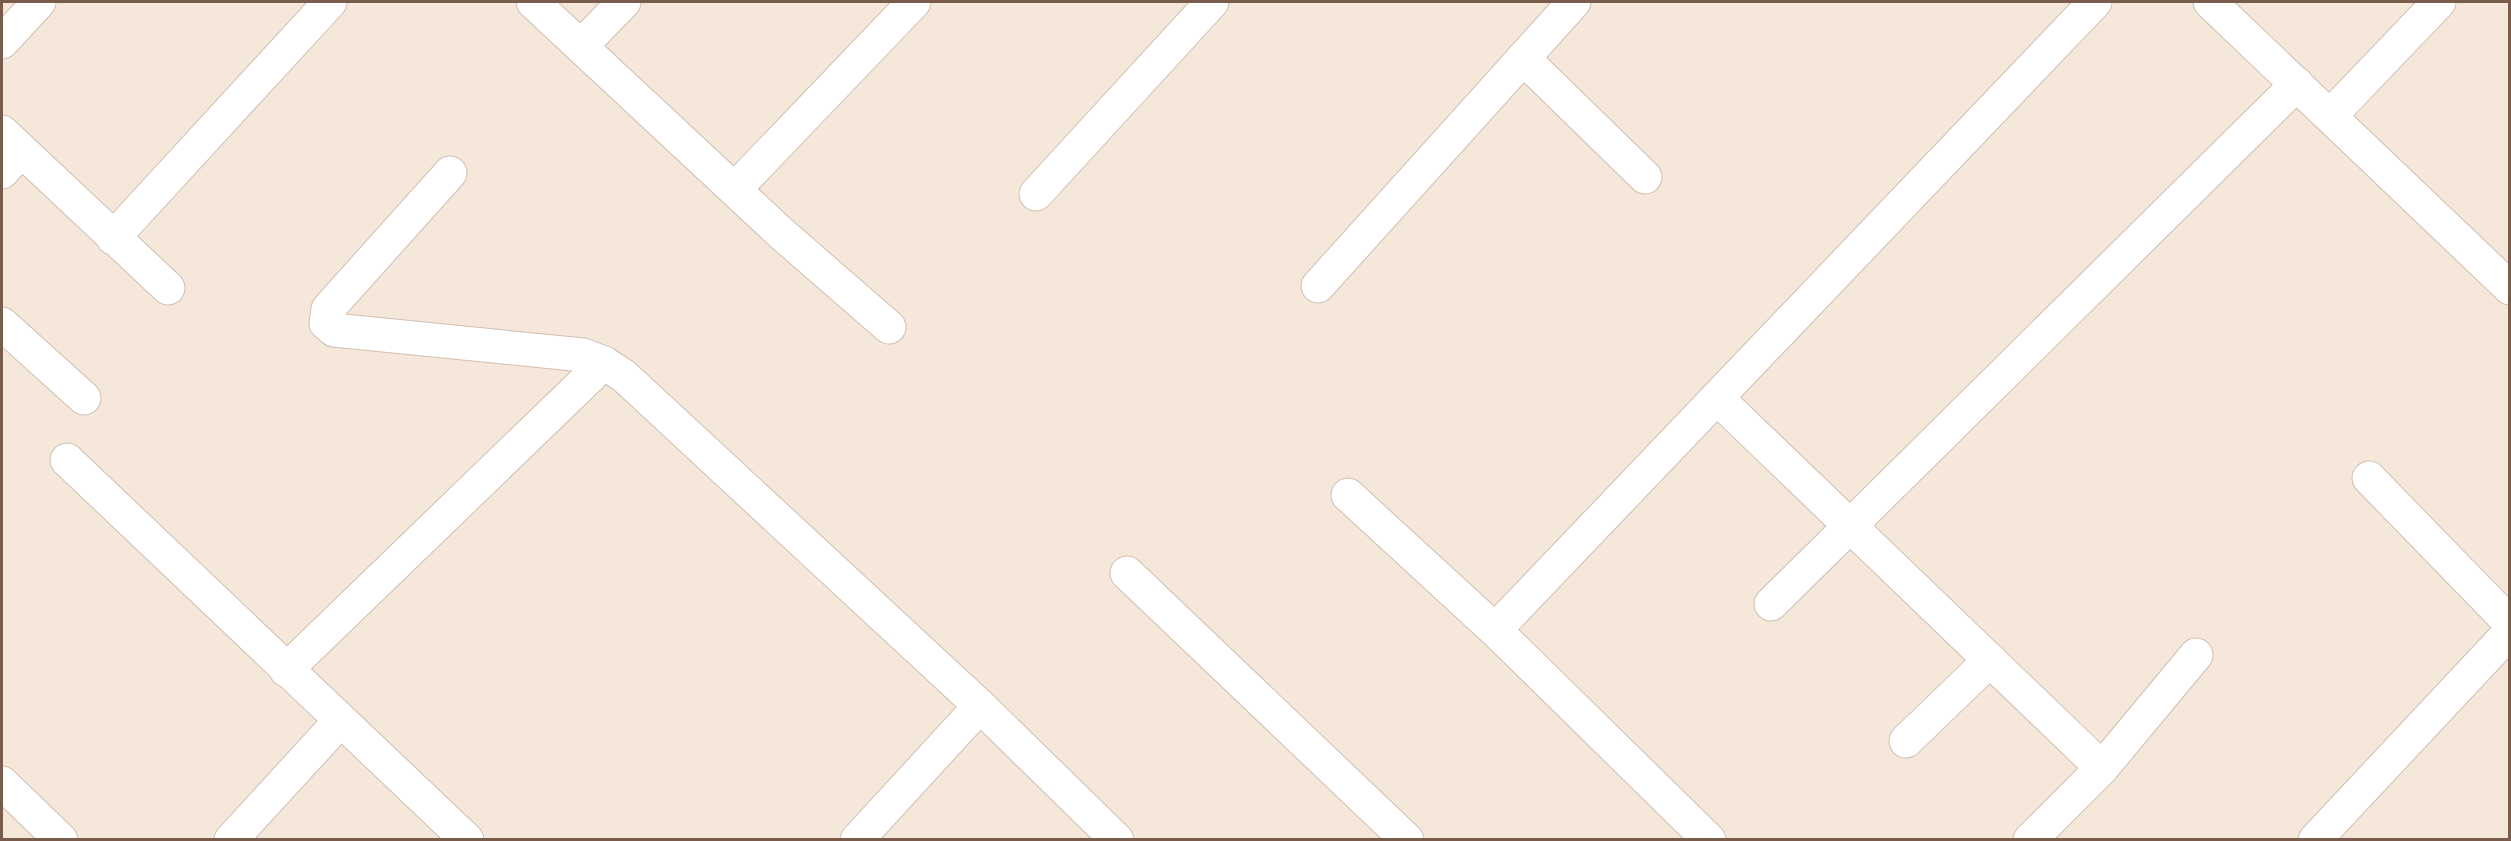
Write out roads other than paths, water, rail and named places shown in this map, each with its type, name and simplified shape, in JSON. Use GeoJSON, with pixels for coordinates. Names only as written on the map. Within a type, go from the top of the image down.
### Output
{"type":"FeatureCollection","features":[{"type":"Feature","properties":{"kind":"street"},"geometry":{"type":"LineString","coordinates":[[2,42],[39,2]]}},
{"type":"Feature","properties":{"kind":"street"},"geometry":{"type":"LineString","coordinates":[[113,238],[330,2]]}},
{"type":"Feature","properties":{"kind":"street"},"geometry":{"type":"LineString","coordinates":[[533,2],[782,234],[890,327]]}},
{"type":"Feature","properties":{"kind":"street"},"geometry":{"type":"LineString","coordinates":[[581,46],[624,2]]}},
{"type":"Feature","properties":{"kind":"street"},"geometry":{"type":"LineString","coordinates":[[735,189],[914,2]]}},
{"type":"Feature","properties":{"kind":"street"},"geometry":{"type":"LineString","coordinates":[[1036,194],[1212,2]]}},
{"type":"Feature","properties":{"kind":"street"},"geometry":{"type":"LineString","coordinates":[[1318,286],[1574,2]]}},
{"type":"Feature","properties":{"kind":"street"},"geometry":{"type":"LineString","coordinates":[[1495,630],[2095,2]]}},
{"type":"Feature","properties":{"kind":"street"},"geometry":{"type":"LineString","coordinates":[[2211,2],[2510,288]]}},
{"type":"Feature","properties":{"kind":"street"},"geometry":{"type":"LineString","coordinates":[[2330,116],[2439,2]]}},
{"type":"Feature","properties":{"kind":"street"},"geometry":{"type":"LineString","coordinates":[[1523,58],[1645,177]]}},
{"type":"Feature","properties":{"kind":"street"},"geometry":{"type":"LineString","coordinates":[[1771,604],[2297,84]]}},
{"type":"Feature","properties":{"kind":"street"},"geometry":{"type":"LineString","coordinates":[[8,152],[113,238],[168,288]]}},
{"type":"Feature","properties":{"kind":"street"},"geometry":{"type":"LineString","coordinates":[[450,173],[328,309],[326,323],[334,330],[583,355],[604,363],[624,376],[980,706],[1117,840]]}},
{"type":"Feature","properties":{"kind":"street"},"geometry":{"type":"LineString","coordinates":[[2,324],[84,398]]}},
{"type":"Feature","properties":{"kind":"street"},"geometry":{"type":"LineString","coordinates":[[286,670],[604,363]]}},
{"type":"Feature","properties":{"kind":"street"},"geometry":{"type":"LineString","coordinates":[[1717,398],[2102,768]]}},
{"type":"Feature","properties":{"kind":"street"},"geometry":{"type":"LineString","coordinates":[[67,460],[467,840]]}},
{"type":"Feature","properties":{"kind":"street"},"geometry":{"type":"LineString","coordinates":[[2369,478],[2510,623]]}},
{"type":"Feature","properties":{"kind":"street"},"geometry":{"type":"LineString","coordinates":[[1348,495],[1495,630],[1709,840]]}},
{"type":"Feature","properties":{"kind":"street"},"geometry":{"type":"LineString","coordinates":[[1127,573],[1407,840]]}},
{"type":"Feature","properties":{"kind":"street"},"geometry":{"type":"LineString","coordinates":[[2315,840],[2510,632]]}},
{"type":"Feature","properties":{"kind":"street"},"geometry":{"type":"LineString","coordinates":[[2030,840],[2102,768],[2196,655]]}},
{"type":"Feature","properties":{"kind":"street"},"geometry":{"type":"LineString","coordinates":[[1906,741],[1990,660]]}},
{"type":"Feature","properties":{"kind":"street"},"geometry":{"type":"LineString","coordinates":[[857,840],[980,706]]}},
{"type":"Feature","properties":{"kind":"street"},"geometry":{"type":"LineString","coordinates":[[231,840],[340,721]]}},
{"type":"Feature","properties":{"kind":"street"},"geometry":{"type":"LineString","coordinates":[[2,783],[45,834]]}}]}
